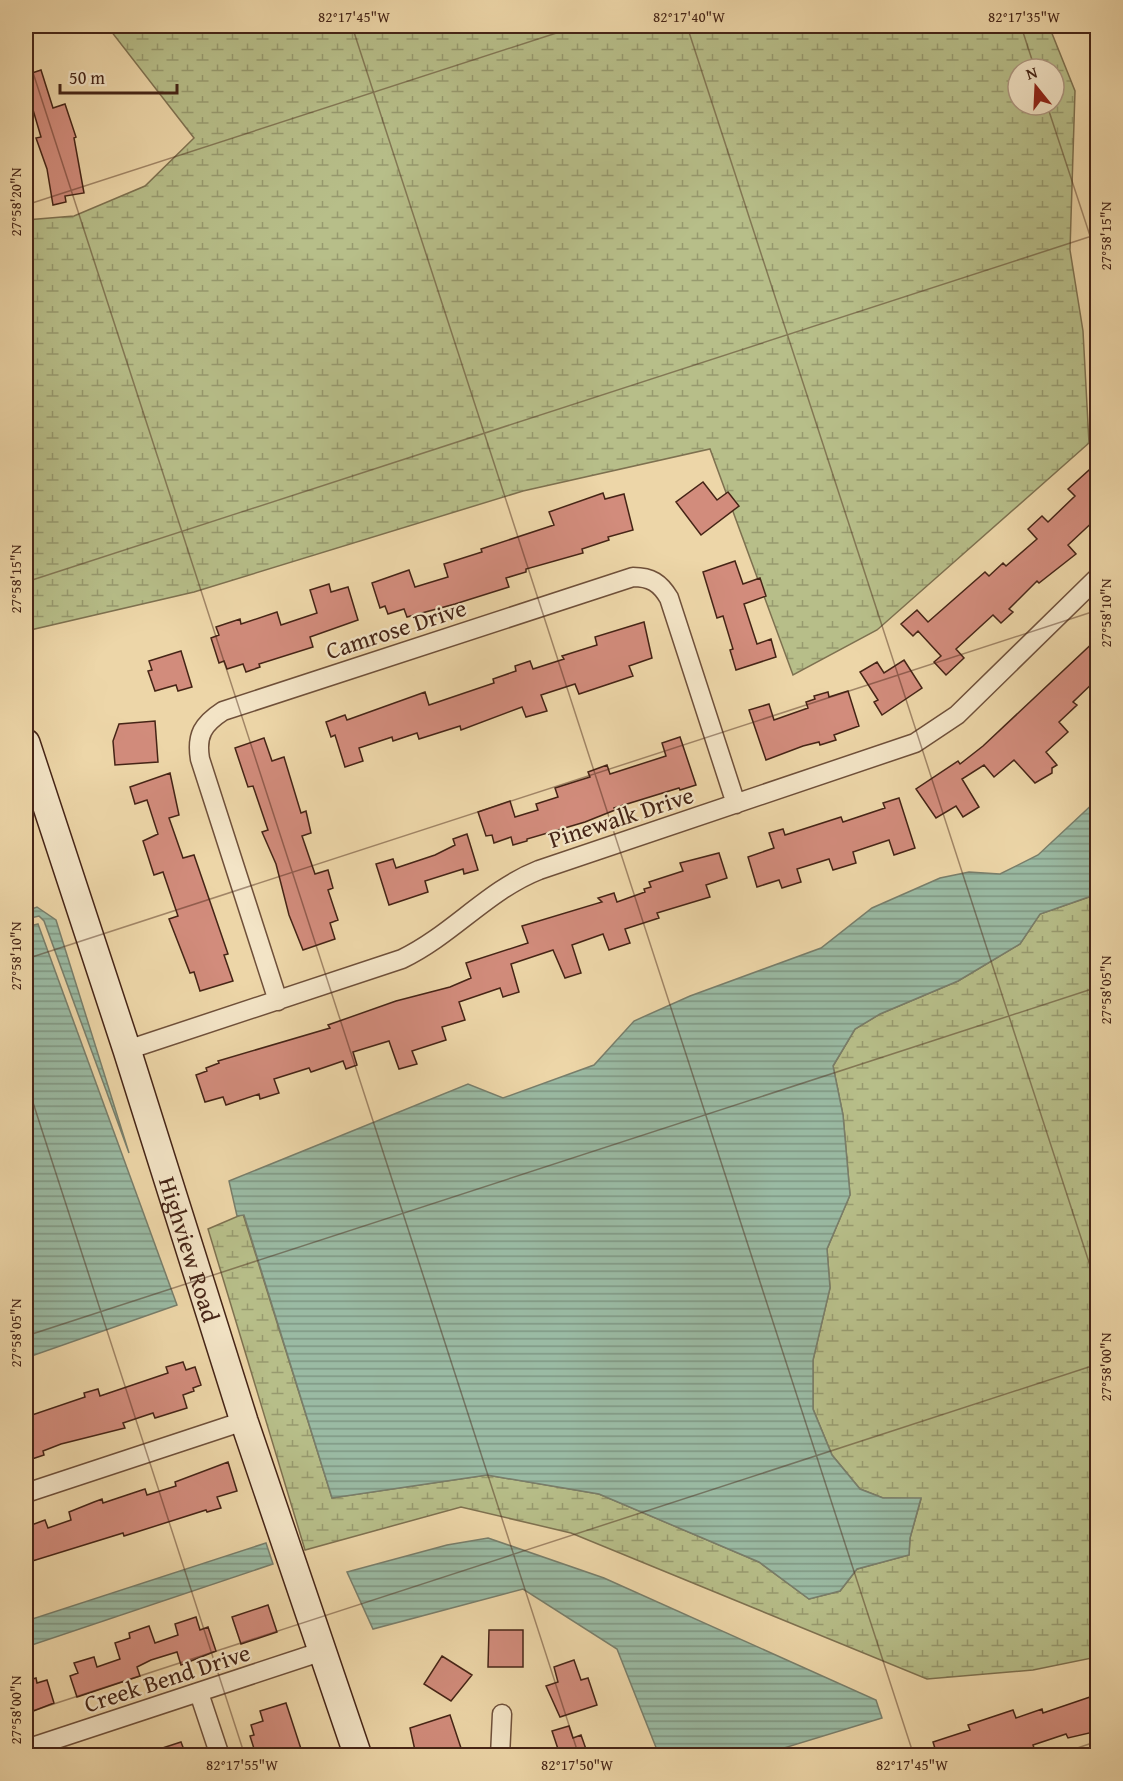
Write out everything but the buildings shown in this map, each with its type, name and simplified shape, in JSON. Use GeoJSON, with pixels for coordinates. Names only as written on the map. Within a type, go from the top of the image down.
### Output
{"type":"FeatureCollection","features":[{"type":"Feature","properties":{"kind":"street","name":"Camrose Drive"},"geometry":{"type":"LineString","coordinates":[[278,1001],[200,759],[198,744],[200,732],[210,720],[223,711],[633,577],[644,577],[663,587],[669,598],[736,804]]}},
{"type":"Feature","properties":{"kind":"street","name":"Pinewalk Drive"},"geometry":{"type":"LineString","coordinates":[[127,1050],[402,959],[420,951],[516,879],[890,753],[929,734],[957,715],[1098,577]]}},
{"type":"Feature","properties":{"kind":"street","name":"Highview Road"},"geometry":{"type":"LineString","coordinates":[[26,743],[31,778],[127,1050],[244,1421],[358,1755]]}},
{"type":"Feature","properties":{"kind":"street"},"geometry":{"type":"LineString","coordinates":[[26,1493],[244,1421]]}},
{"type":"Feature","properties":{"kind":"street","name":"Creek Bend Drive"},"geometry":{"type":"LineString","coordinates":[[26,1749],[323,1651]]}},
{"type":"Feature","properties":{"kind":"street"},"geometry":{"type":"LineString","coordinates":[[199,1692],[220,1755]]}},
{"type":"Feature","properties":{"kind":"street"},"geometry":{"type":"LineString","coordinates":[[500,1755],[502,1714]]}},
{"type":"Feature","properties":{"kind":"green space"},"geometry":{"type":"Polygon","coordinates":[[[101,26],[1049,26],[1061,57],[1006,57],[1006,117],[1066,117],[1066,68],[1075,91],[1070,250],[1083,331],[1089,443],[877,630],[793,675],[710,449],[523,491],[194,592],[26,631],[26,220],[74,216],[145,186],[194,138],[111,31],[101,26]]]}},
{"type":"Feature","properties":{"kind":"green space"},"geometry":{"type":"Polygon","coordinates":[[[1095,895],[1098,901],[1097,1657],[1033,1670],[927,1679],[571,1533],[461,1507],[305,1550],[208,1229],[243,1214],[332,1498],[487,1475],[599,1494],[759,1562],[809,1599],[840,1591],[857,1569],[909,1555],[910,1538],[921,1499],[883,1498],[860,1489],[832,1455],[813,1409],[813,1360],[830,1288],[827,1249],[850,1195],[843,1115],[833,1066],[855,1029],[880,1014],[958,981],[1020,944],[1040,914],[1095,895]]]}},
{"type":"Feature","properties":{"kind":"shaded area"},"geometry":{"type":"Polygon","coordinates":[[[1097,800],[1097,894],[1040,914],[1020,944],[958,981],[880,1014],[855,1029],[833,1066],[843,1115],[850,1195],[827,1249],[830,1288],[813,1360],[813,1409],[832,1455],[860,1489],[883,1498],[921,1498],[910,1538],[909,1555],[857,1569],[840,1591],[809,1599],[759,1562],[599,1494],[487,1475],[332,1498],[244,1215],[237,1216],[229,1181],[468,1084],[503,1098],[594,1065],[634,1021],[690,996],[821,948],[872,908],[940,878],[969,872],[1000,874],[1038,855],[1097,800]]]}},
{"type":"Feature","properties":{"kind":"shaded area"},"geometry":{"type":"Polygon","coordinates":[[[37,907],[56,920],[129,1153],[44,921],[39,916],[26,919],[26,911],[37,907]]]}},
{"type":"Feature","properties":{"kind":"shaded area"},"geometry":{"type":"Polygon","coordinates":[[[38,924],[177,1305],[26,1358],[26,927],[38,924]]]}},
{"type":"Feature","properties":{"kind":"shaded area"},"geometry":{"type":"Polygon","coordinates":[[[488,1538],[604,1578],[876,1700],[882,1718],[761,1755],[659,1755],[617,1649],[523,1589],[373,1629],[347,1572],[447,1545],[488,1538]]]}},
{"type":"Feature","properties":{"kind":"shaded area"},"geometry":{"type":"Polygon","coordinates":[[[266,1543],[273,1564],[26,1647],[26,1621],[266,1543]]]}}]}
